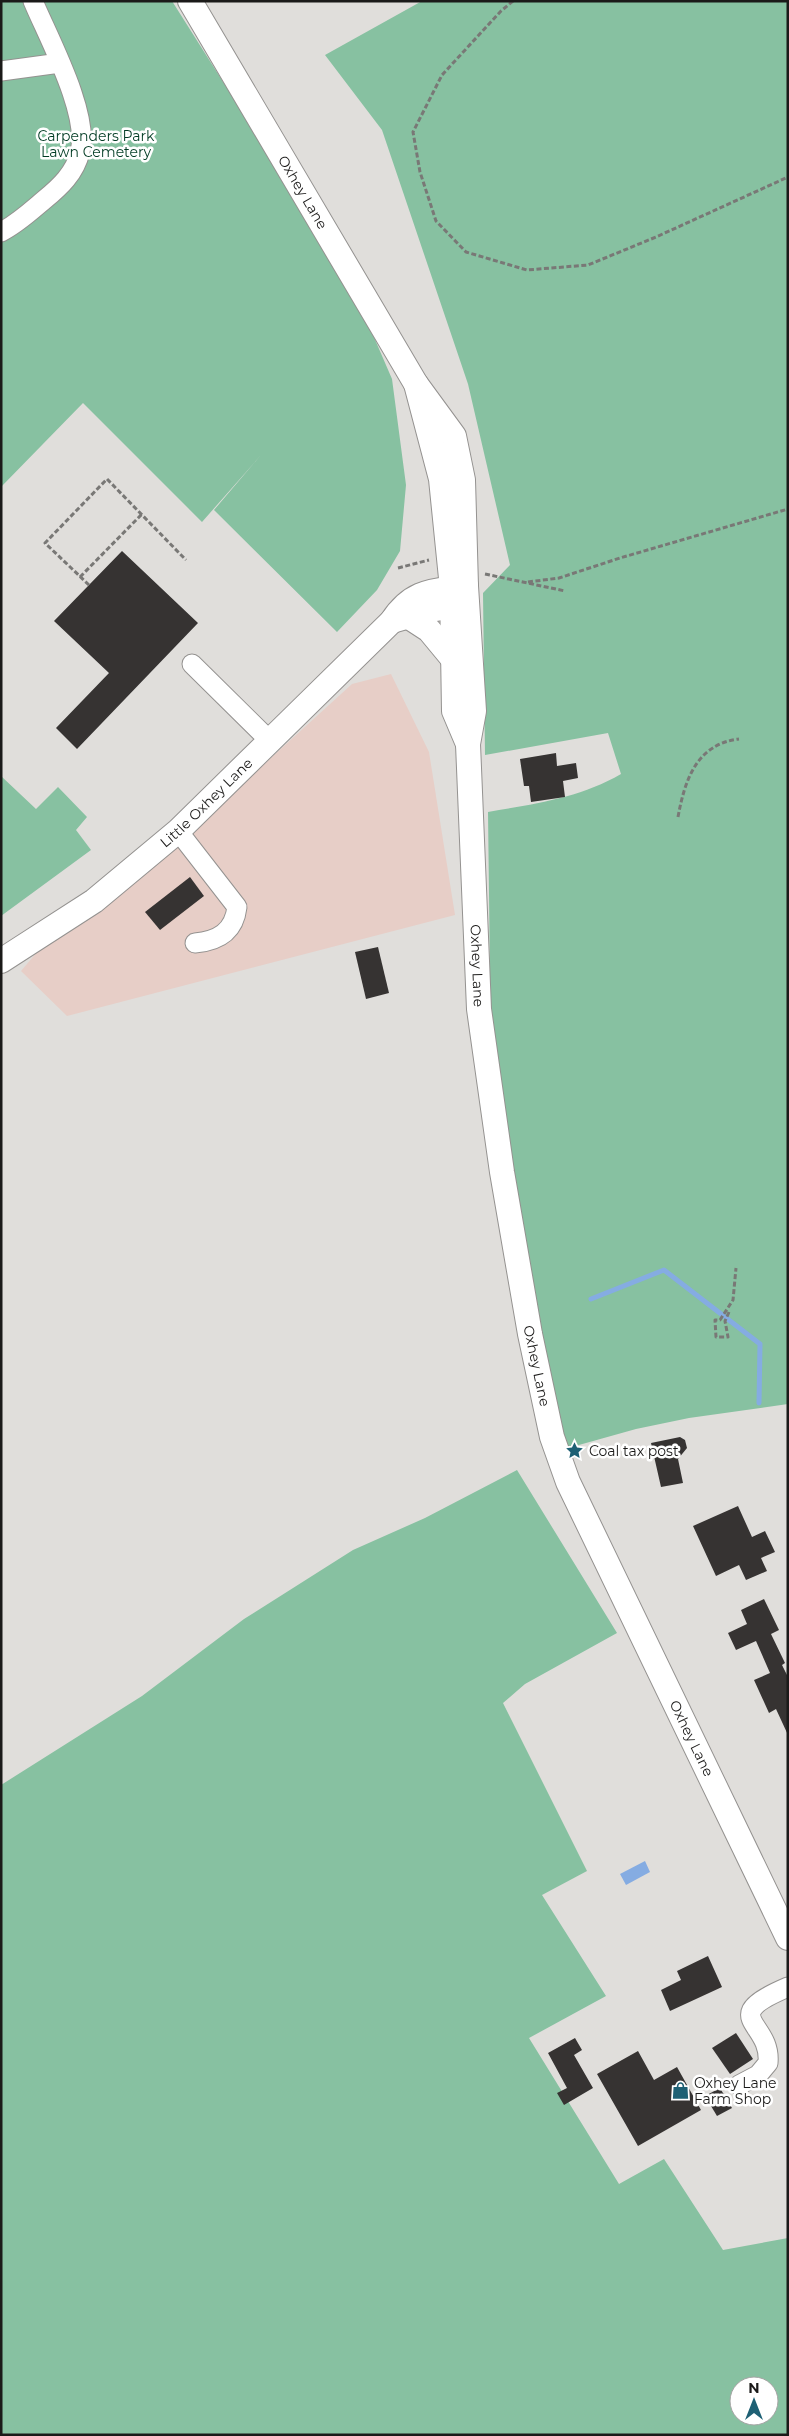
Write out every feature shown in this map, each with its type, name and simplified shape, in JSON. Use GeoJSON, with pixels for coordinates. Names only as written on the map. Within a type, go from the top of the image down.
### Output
{"type":"FeatureCollection","features":[{"type":"Feature","properties":{"kind":"main road","name":"Oxhey Lane"},"geometry":{"type":"LineString","coordinates":[[190,1],[416,384],[431,433],[463,591],[474,711],[468,744],[479,1010],[507,1201],[530,1334],[552,1436],[568,1482],[788,1938]]}},
{"type":"Feature","properties":{"kind":"main road","name":"Oxhey Lane"},"geometry":{"type":"LineString","coordinates":[[463,591],[453,660],[454,712],[468,744]]}},
{"type":"Feature","properties":{"kind":"main road"},"geometry":{"type":"LineString","coordinates":[[401,619],[463,591]]}},
{"type":"Feature","properties":{"kind":"main road"},"geometry":{"type":"LineString","coordinates":[[401,619],[429,630],[453,660]]}},
{"type":"Feature","properties":{"kind":"main road","name":"Little Oxhey Lane"},"geometry":{"type":"LineString","coordinates":[[1,961],[94,901],[178,831],[270,741],[401,619]]}},
{"type":"Feature","properties":{"kind":"lane"},"geometry":{"type":"LineString","coordinates":[[1,232],[65,183],[80,152],[82,124],[60,63],[33,1]]}},
{"type":"Feature","properties":{"kind":"lane"},"geometry":{"type":"LineString","coordinates":[[1,71],[60,63]]}},
{"type":"Feature","properties":{"kind":"lane"},"geometry":{"type":"LineString","coordinates":[[192,664],[270,741]]}},
{"type":"Feature","properties":{"kind":"lane"},"geometry":{"type":"LineString","coordinates":[[178,831],[237,907],[233,926],[222,936],[209,942],[195,944]]}},
{"type":"Feature","properties":{"kind":"lane"},"geometry":{"type":"LineString","coordinates":[[739,2085],[758,2075],[768,2063],[768,2049],[751,2020],[751,2010],[756,2003],[788,1987]]}},
{"type":"Feature","properties":{"kind":"path"},"geometry":{"type":"LineString","coordinates":[[513,1],[500,12],[442,74],[414,132],[420,172],[436,221],[466,252],[528,270],[588,265],[656,237],[788,177]]}},
{"type":"Feature","properties":{"kind":"path"},"geometry":{"type":"LineString","coordinates":[[89,585],[45,543],[107,479],[186,560]]}},
{"type":"Feature","properties":{"kind":"path"},"geometry":{"type":"LineString","coordinates":[[463,591],[559,578],[620,558],[788,509]]}},
{"type":"Feature","properties":{"kind":"path"},"geometry":{"type":"LineString","coordinates":[[80,577],[142,514]]}},
{"type":"Feature","properties":{"kind":"path"},"geometry":{"type":"LineString","coordinates":[[398,568],[432,560]]}},
{"type":"Feature","properties":{"kind":"path"},"geometry":{"type":"LineString","coordinates":[[528,582],[565,591]]}},
{"type":"Feature","properties":{"kind":"path"},"geometry":{"type":"LineString","coordinates":[[678,817],[689,778],[703,754],[724,741],[739,739]]}},
{"type":"Feature","properties":{"kind":"path"},"geometry":{"type":"LineString","coordinates":[[729,1312],[726,1321],[728,1337],[716,1337],[716,1320],[720,1320],[733,1300],[736,1268]]}},
{"type":"Feature","properties":{"kind":"shaded area"},"geometry":{"type":"Polygon","coordinates":[[[391,674],[429,752],[455,915],[67,1016],[21,971],[38,951],[183,838],[352,684],[391,674]]]}},
{"type":"Feature","properties":{"kind":"green space","name":"Carpenders Park Lawn Cemetery"},"geometry":{"type":"Polygon","coordinates":[[[1,1],[172,1],[297,199],[367,321],[392,379],[406,485],[400,551],[377,590],[337,632],[214,510],[261,455],[202,522],[83,403],[1,487],[1,1]]]}},
{"type":"Feature","properties":{"kind":"green space"},"geometry":{"type":"Polygon","coordinates":[[[422,1],[788,1],[788,1404],[689,1418],[636,1429],[561,1450],[491,1057],[488,812],[556,799],[589,789],[621,774],[608,733],[485,755],[483,593],[510,565],[468,384],[382,130],[325,55],[422,1]]]}},
{"type":"Feature","properties":{"kind":"green space"},"geometry":{"type":"Polygon","coordinates":[[[1,776],[36,809],[58,787],[87,817],[76,830],[91,850],[1,916],[1,776]]]}},
{"type":"Feature","properties":{"kind":"green space"},"geometry":{"type":"Polygon","coordinates":[[[517,1470],[617,1633],[525,1684],[503,1703],[587,1871],[542,1895],[606,1996],[529,2038],[619,2184],[664,2159],[723,2250],[788,2238],[788,2435],[1,2435],[1,1785],[142,1696],[244,1619],[353,1550],[425,1518],[517,1470]]]}},
{"type":"Feature","properties":{"kind":"water"},"geometry":{"type":"Polygon","coordinates":[[[645,1861],[650,1872],[626,1885],[620,1874],[645,1861]]]}},
{"type":"Feature","properties":{"kind":"building"},"geometry":{"type":"Polygon","coordinates":[[[122,551],[198,623],[77,749],[56,728],[109,673],[54,621],[122,551]]]}},
{"type":"Feature","properties":{"kind":"building"},"geometry":{"type":"Polygon","coordinates":[[[556,753],[557,766],[576,763],[578,778],[563,781],[565,797],[531,802],[529,786],[524,786],[520,759],[556,753]]]}},
{"type":"Feature","properties":{"kind":"building"},"geometry":{"type":"Polygon","coordinates":[[[190,877],[204,896],[160,930],[145,912],[190,877]]]}},
{"type":"Feature","properties":{"kind":"building"},"geometry":{"type":"Polygon","coordinates":[[[378,947],[389,993],[366,999],[355,952],[378,947]]]}},
{"type":"Feature","properties":{"kind":"building"},"geometry":{"type":"Polygon","coordinates":[[[680,1437],[685,1440],[687,1448],[678,1459],[683,1483],[661,1487],[651,1443],[680,1437]]]}},
{"type":"Feature","properties":{"kind":"building"},"geometry":{"type":"Polygon","coordinates":[[[738,1506],[752,1537],[765,1531],[775,1552],[761,1558],[767,1571],[746,1580],[739,1565],[716,1576],[693,1526],[738,1506]]]}},
{"type":"Feature","properties":{"kind":"building"},"geometry":{"type":"Polygon","coordinates":[[[764,1599],[779,1630],[771,1634],[785,1663],[782,1665],[788,1677],[788,1735],[776,1709],[769,1713],[754,1680],[770,1673],[756,1641],[736,1650],[728,1633],[747,1624],[741,1610],[764,1599]]]}},
{"type":"Feature","properties":{"kind":"building"},"geometry":{"type":"Polygon","coordinates":[[[708,1956],[722,1987],[670,2011],[661,1990],[681,1980],[677,1971],[708,1956]]]}},
{"type":"Feature","properties":{"kind":"building"},"geometry":{"type":"Polygon","coordinates":[[[736,2033],[753,2059],[730,2074],[712,2048],[736,2033]]]}},
{"type":"Feature","properties":{"kind":"building"},"geometry":{"type":"Polygon","coordinates":[[[575,2038],[582,2050],[574,2055],[593,2088],[564,2105],[557,2093],[567,2088],[548,2053],[575,2038]]]}},
{"type":"Feature","properties":{"kind":"building"},"geometry":{"type":"Polygon","coordinates":[[[638,2051],[654,2080],[677,2067],[701,2110],[638,2146],[597,2074],[638,2051]]]}},
{"type":"Feature","properties":{"kind":"building"},"geometry":{"type":"Polygon","coordinates":[[[720,2088],[732,2108],[717,2116],[705,2096],[720,2088]]]}},
{"type":"Feature","properties":{"kind":"waterway"},"geometry":{"type":"LineString","coordinates":[[591,1299],[664,1270],[760,1344],[759,1403]]}},
{"type":"Feature","properties":{"kind":"place","name":"Coal tax post"},"geometry":{"type":"Point","coordinates":[575,1451]}},
{"type":"Feature","properties":{"kind":"place","name":"Oxhey Lane Farm Shop"},"geometry":{"type":"Point","coordinates":[680,2091]}}]}
